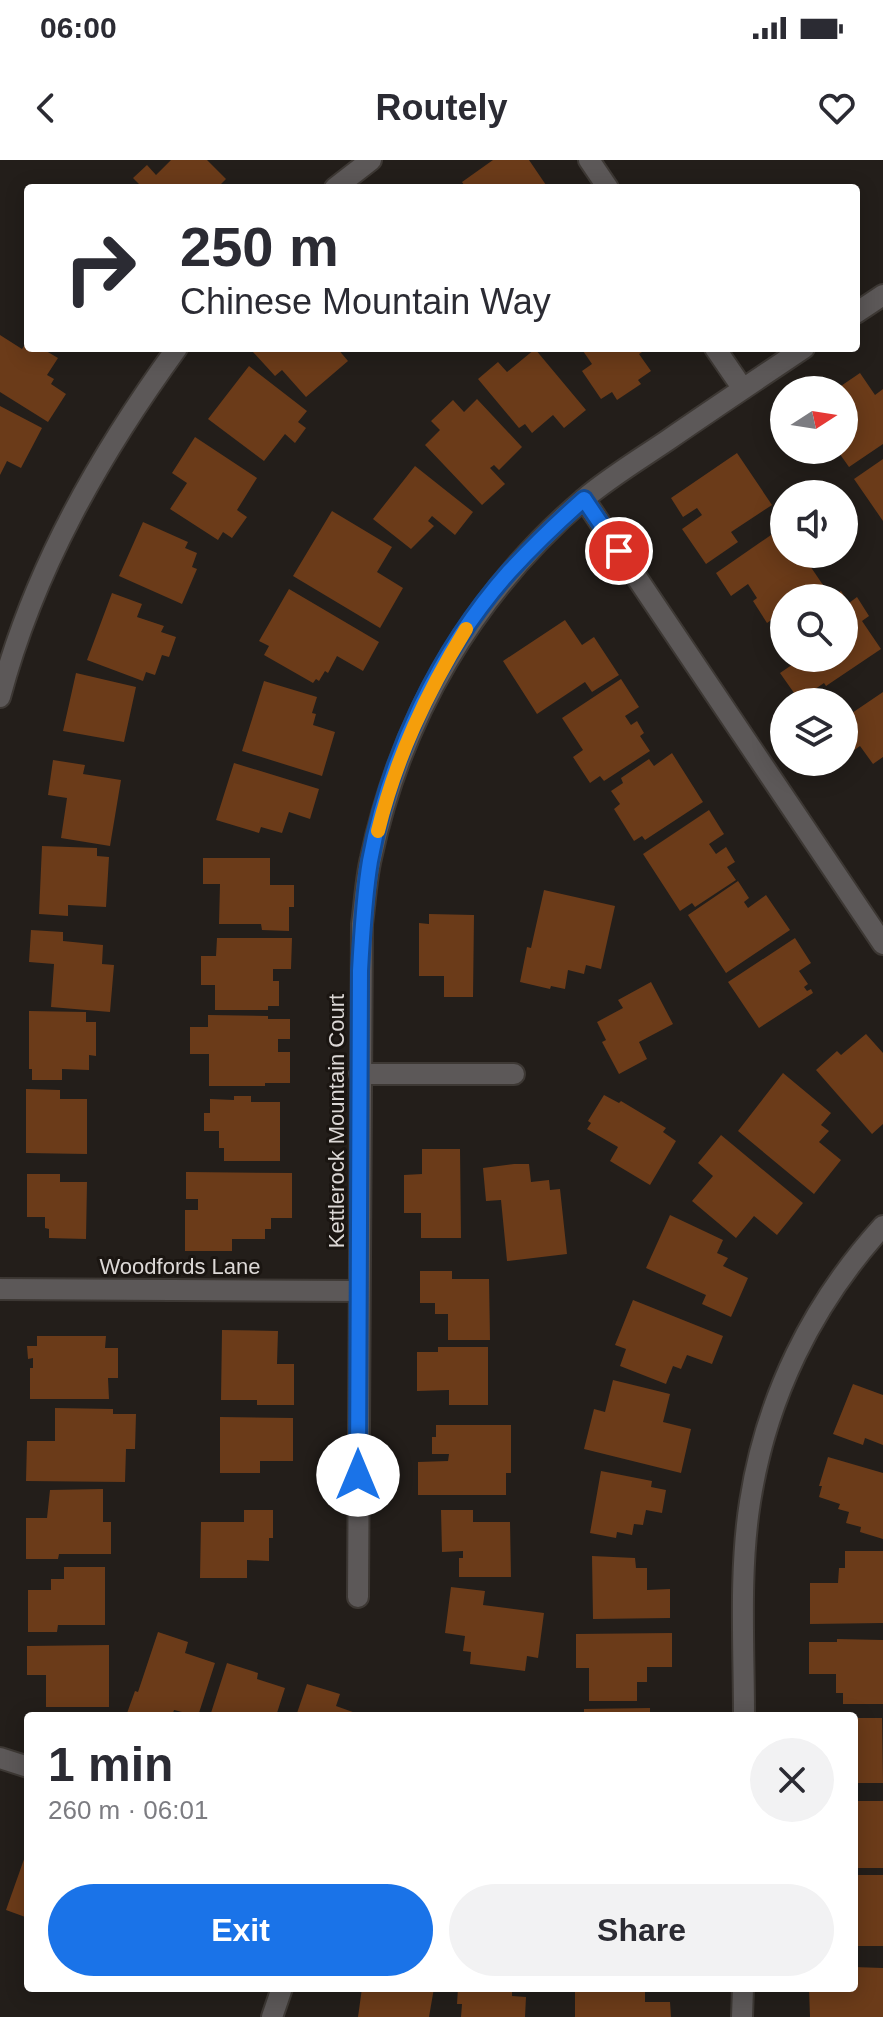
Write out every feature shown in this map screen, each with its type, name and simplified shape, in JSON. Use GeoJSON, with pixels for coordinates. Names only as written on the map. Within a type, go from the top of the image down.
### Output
{"type":"FeatureCollection","features":[{"type":"Feature","properties":{"kind":"street"},"geometry":{"type":"LineString","coordinates":[[340,184],[371,160]]}},
{"type":"Feature","properties":{"kind":"street"},"geometry":{"type":"LineString","coordinates":[[589,160],[605,184]]}},
{"type":"Feature","properties":{"kind":"street"},"geometry":{"type":"LineString","coordinates":[[860,310],[883,295]]}},
{"type":"Feature","properties":{"kind":"street"},"geometry":{"type":"LineString","coordinates":[[0,697],[23,624],[44,572],[89,480],[174,352]]}},
{"type":"Feature","properties":{"kind":"street"},"geometry":{"type":"LineString","coordinates":[[718,352],[743,389]]}},
{"type":"Feature","properties":{"kind":"street","name":"Kettlerock Mountain Court"},"geometry":{"type":"LineString","coordinates":[[358,1597],[362,940],[370,860],[386,798],[407,738],[435,679],[469,625],[508,574],[544,535],[584,499],[798,352]]}},
{"type":"Feature","properties":{"kind":"street"},"geometry":{"type":"LineString","coordinates":[[584,499],[883,944]]}},
{"type":"Feature","properties":{"kind":"street"},"geometry":{"type":"LineString","coordinates":[[360,1074],[514,1074]]}},
{"type":"Feature","properties":{"kind":"street"},"geometry":{"type":"LineString","coordinates":[[744,1712],[744,1557],[749,1504],[762,1442],[779,1391],[801,1342],[828,1295],[883,1226]]}},
{"type":"Feature","properties":{"kind":"street","name":"Woodfords Lane"},"geometry":{"type":"LineString","coordinates":[[0,1289],[359,1291]]}},
{"type":"Feature","properties":{"kind":"street"},"geometry":{"type":"LineString","coordinates":[[0,1758],[24,1766]]}},
{"type":"Feature","properties":{"kind":"street"},"geometry":{"type":"LineString","coordinates":[[272,2017],[281,1992]]}},
{"type":"Feature","properties":{"kind":"street"},"geometry":{"type":"LineString","coordinates":[[742,2017],[743,1992]]}},
{"type":"Feature","properties":{"kind":"building"},"geometry":{"type":"Polygon","coordinates":[[[171,160],[207,160],[226,179],[221,184],[139,184],[133,178],[147,165],[156,175],[171,160]]]}},
{"type":"Feature","properties":{"kind":"building"},"geometry":{"type":"Polygon","coordinates":[[[493,160],[529,160],[545,184],[463,184],[493,160]]]}},
{"type":"Feature","properties":{"kind":"building"},"geometry":{"type":"Polygon","coordinates":[[[0,335],[22,349],[24,346],[24,352],[48,352],[58,358],[47,375],[54,379],[51,384],[66,394],[48,422],[0,392],[0,335]]]}},
{"type":"Feature","properties":{"kind":"building"},"geometry":{"type":"Polygon","coordinates":[[[253,352],[340,352],[348,361],[306,397],[282,370],[275,376],[253,352]]]}},
{"type":"Feature","properties":{"kind":"building"},"geometry":{"type":"Polygon","coordinates":[[[531,352],[538,352],[586,410],[564,428],[553,415],[532,433],[525,424],[519,428],[478,379],[498,362],[507,372],[531,352]]]}},
{"type":"Feature","properties":{"kind":"building"},"geometry":{"type":"Polygon","coordinates":[[[584,352],[642,352],[639,354],[651,371],[638,380],[641,384],[617,400],[612,392],[601,399],[582,371],[592,364],[584,352]]]}},
{"type":"Feature","properties":{"kind":"building"},"geometry":{"type":"Polygon","coordinates":[[[249,366],[307,411],[298,422],[306,428],[295,443],[285,434],[264,461],[208,419],[249,366]]]}},
{"type":"Feature","properties":{"kind":"building"},"geometry":{"type":"Polygon","coordinates":[[[860,373],[875,395],[883,389],[883,444],[858,461],[858,376],[856,376],[860,373]]]}},
{"type":"Feature","properties":{"kind":"building"},"geometry":{"type":"Polygon","coordinates":[[[477,399],[522,447],[499,470],[494,465],[490,468],[505,484],[482,505],[425,445],[440,430],[431,421],[453,400],[464,412],[477,399]]]}},
{"type":"Feature","properties":{"kind":"building"},"geometry":{"type":"Polygon","coordinates":[[[0,406],[42,428],[21,468],[7,461],[0,475],[0,406]]]}},
{"type":"Feature","properties":{"kind":"building"},"geometry":{"type":"Polygon","coordinates":[[[195,437],[257,478],[237,510],[247,517],[232,538],[223,532],[218,540],[170,509],[187,483],[172,473],[195,437]]]}},
{"type":"Feature","properties":{"kind":"building"},"geometry":{"type":"Polygon","coordinates":[[[737,453],[770,506],[731,532],[738,542],[706,564],[682,529],[702,515],[697,508],[683,517],[671,498],[737,453]]]}},
{"type":"Feature","properties":{"kind":"building"},"geometry":{"type":"Polygon","coordinates":[[[883,459],[883,521],[858,485],[858,480],[854,479],[883,459]]]}},
{"type":"Feature","properties":{"kind":"building"},"geometry":{"type":"Polygon","coordinates":[[[415,466],[473,512],[455,535],[432,516],[428,521],[434,526],[411,549],[373,519],[415,466]]]}},
{"type":"Feature","properties":{"kind":"building"},"geometry":{"type":"Polygon","coordinates":[[[332,511],[392,547],[377,572],[403,588],[380,628],[293,576],[332,511]]]}},
{"type":"Feature","properties":{"kind":"building"},"geometry":{"type":"Polygon","coordinates":[[[143,522],[188,542],[185,548],[197,553],[192,567],[197,569],[182,604],[119,576],[143,522]]]}},
{"type":"Feature","properties":{"kind":"building"},"geometry":{"type":"Polygon","coordinates":[[[770,536],[770,568],[811,568],[822,584],[770,584],[770,621],[767,623],[753,601],[757,598],[748,584],[731,596],[716,573],[770,536]]]}},
{"type":"Feature","properties":{"kind":"building"},"geometry":{"type":"Polygon","coordinates":[[[289,589],[379,642],[363,671],[337,656],[328,673],[325,671],[319,681],[316,679],[313,683],[264,655],[269,646],[259,641],[289,589]]]}},
{"type":"Feature","properties":{"kind":"building"},"geometry":{"type":"Polygon","coordinates":[[[112,593],[142,604],[137,617],[164,626],[161,632],[176,637],[169,657],[162,655],[155,675],[146,672],[143,681],[87,660],[112,593]]]}},
{"type":"Feature","properties":{"kind":"building"},"geometry":{"type":"Polygon","coordinates":[[[858,599],[869,616],[862,621],[881,649],[858,664],[858,599]]]}},
{"type":"Feature","properties":{"kind":"building"},"geometry":{"type":"Polygon","coordinates":[[[565,620],[582,645],[594,637],[619,675],[592,692],[585,682],[537,714],[503,661],[565,620]]]}},
{"type":"Feature","properties":{"kind":"building"},"geometry":{"type":"Polygon","coordinates":[[[847,672],[826,686],[824,683],[817,688],[791,688],[780,673],[847,672]]]}},
{"type":"Feature","properties":{"kind":"building"},"geometry":{"type":"Polygon","coordinates":[[[76,673],[136,687],[124,742],[63,731],[76,673]]]}},
{"type":"Feature","properties":{"kind":"building"},"geometry":{"type":"Polygon","coordinates":[[[621,679],[639,707],[625,716],[631,725],[637,721],[644,733],[640,736],[650,751],[604,781],[600,776],[590,783],[573,757],[583,750],[562,718],[621,679]]]}},
{"type":"Feature","properties":{"kind":"building"},"geometry":{"type":"Polygon","coordinates":[[[264,681],[317,697],[312,713],[316,714],[313,725],[335,732],[322,776],[242,751],[264,681]]]}},
{"type":"Feature","properties":{"kind":"building"},"geometry":{"type":"Polygon","coordinates":[[[883,692],[883,757],[873,764],[860,746],[858,747],[858,709],[883,692]]]}},
{"type":"Feature","properties":{"kind":"building"},"geometry":{"type":"Polygon","coordinates":[[[672,753],[703,802],[645,840],[642,836],[634,841],[614,809],[620,804],[611,791],[623,783],[621,778],[649,759],[654,766],[672,753]]]}},
{"type":"Feature","properties":{"kind":"building"},"geometry":{"type":"Polygon","coordinates":[[[53,760],[85,765],[83,774],[121,780],[110,846],[61,838],[67,798],[48,795],[53,760]]]}},
{"type":"Feature","properties":{"kind":"building"},"geometry":{"type":"Polygon","coordinates":[[[234,763],[319,789],[310,819],[289,812],[282,833],[261,827],[259,833],[216,820],[234,763]]]}},
{"type":"Feature","properties":{"kind":"building"},"geometry":{"type":"Polygon","coordinates":[[[709,810],[724,834],[709,844],[716,854],[726,847],[735,862],[727,867],[736,880],[695,907],[692,903],[680,911],[643,854],[709,810]]]}},
{"type":"Feature","properties":{"kind":"building"},"geometry":{"type":"Polygon","coordinates":[[[42,846],[97,848],[97,856],[109,857],[106,907],[68,905],[68,916],[39,914],[42,846]]]}},
{"type":"Feature","properties":{"kind":"building"},"geometry":{"type":"Polygon","coordinates":[[[203,858],[270,858],[270,885],[294,885],[294,907],[289,907],[289,931],[262,930],[261,924],[219,924],[220,884],[203,884],[203,858]]]}},
{"type":"Feature","properties":{"kind":"building"},"geometry":{"type":"Polygon","coordinates":[[[738,881],[749,898],[744,902],[748,908],[766,895],[790,930],[726,973],[688,915],[738,881]]]}},
{"type":"Feature","properties":{"kind":"building"},"geometry":{"type":"Polygon","coordinates":[[[544,890],[615,906],[601,969],[586,965],[584,974],[568,970],[565,989],[520,982],[544,890]]]}},
{"type":"Feature","properties":{"kind":"building"},"geometry":{"type":"Polygon","coordinates":[[[429,914],[474,915],[473,997],[444,997],[444,976],[419,976],[419,923],[429,924],[429,914]]]}},
{"type":"Feature","properties":{"kind":"building"},"geometry":{"type":"Polygon","coordinates":[[[31,930],[63,932],[63,941],[103,945],[102,964],[114,965],[110,1012],[51,1007],[54,964],[29,962],[31,930]]]}},
{"type":"Feature","properties":{"kind":"building"},"geometry":{"type":"Polygon","coordinates":[[[217,938],[292,938],[291,969],[273,969],[273,981],[279,981],[279,1006],[268,1006],[268,1010],[215,1010],[215,985],[201,985],[201,956],[216,956],[217,938]]]}},
{"type":"Feature","properties":{"kind":"building"},"geometry":{"type":"Polygon","coordinates":[[[795,938],[811,963],[799,971],[808,984],[804,987],[813,993],[759,1028],[728,982],[795,938]]]}},
{"type":"Feature","properties":{"kind":"building"},"geometry":{"type":"Polygon","coordinates":[[[651,982],[673,1024],[639,1042],[647,1059],[619,1074],[602,1042],[606,1040],[597,1022],[623,1008],[618,1000],[651,982]]]}},
{"type":"Feature","properties":{"kind":"building"},"geometry":{"type":"Polygon","coordinates":[[[29,1011],[86,1012],[86,1022],[96,1022],[96,1056],[89,1055],[89,1070],[62,1069],[62,1080],[32,1080],[32,1069],[29,1069],[29,1011]]]}},
{"type":"Feature","properties":{"kind":"building"},"geometry":{"type":"Polygon","coordinates":[[[208,1015],[290,1019],[290,1039],[278,1039],[278,1052],[290,1052],[290,1083],[209,1086],[209,1054],[190,1054],[190,1027],[208,1027],[208,1015]]]}},
{"type":"Feature","properties":{"kind":"building"},"geometry":{"type":"Polygon","coordinates":[[[866,1034],[883,1053],[883,1124],[872,1134],[816,1070],[837,1051],[841,1055],[866,1034]]]}},
{"type":"Feature","properties":{"kind":"building"},"geometry":{"type":"Polygon","coordinates":[[[783,1073],[831,1113],[821,1125],[829,1131],[819,1142],[841,1160],[814,1194],[738,1131],[783,1073]]]}},
{"type":"Feature","properties":{"kind":"building"},"geometry":{"type":"Polygon","coordinates":[[[26,1089],[60,1090],[60,1099],[87,1099],[87,1154],[26,1153],[26,1089]]]}},
{"type":"Feature","properties":{"kind":"building"},"geometry":{"type":"Polygon","coordinates":[[[604,1095],[619,1103],[621,1101],[666,1128],[663,1132],[676,1141],[650,1185],[610,1161],[618,1147],[587,1129],[591,1123],[588,1121],[604,1095]]]}},
{"type":"Feature","properties":{"kind":"building"},"geometry":{"type":"Polygon","coordinates":[[[234,1096],[251,1096],[251,1102],[280,1102],[280,1161],[224,1161],[224,1148],[219,1148],[219,1131],[204,1131],[204,1113],[210,1113],[210,1099],[234,1100],[234,1096]]]}},
{"type":"Feature","properties":{"kind":"building"},"geometry":{"type":"Polygon","coordinates":[[[721,1135],[803,1203],[777,1235],[754,1216],[736,1238],[692,1201],[713,1176],[698,1163],[721,1135]]]}},
{"type":"Feature","properties":{"kind":"building"},"geometry":{"type":"Polygon","coordinates":[[[422,1149],[460,1149],[461,1238],[421,1238],[421,1213],[404,1213],[404,1175],[422,1174],[422,1149]]]}},
{"type":"Feature","properties":{"kind":"building"},"geometry":{"type":"Polygon","coordinates":[[[529,1164],[531,1182],[549,1180],[550,1190],[560,1189],[567,1254],[507,1261],[501,1200],[486,1201],[483,1168],[529,1164]]]}},
{"type":"Feature","properties":{"kind":"building"},"geometry":{"type":"Polygon","coordinates":[[[186,1172],[292,1173],[292,1218],[271,1218],[271,1229],[265,1229],[265,1239],[232,1239],[232,1251],[185,1251],[185,1210],[198,1210],[198,1199],[186,1199],[186,1172]]]}},
{"type":"Feature","properties":{"kind":"building"},"geometry":{"type":"Polygon","coordinates":[[[27,1174],[60,1174],[60,1182],[87,1182],[86,1239],[49,1238],[45,1217],[27,1217],[27,1174]]]}},
{"type":"Feature","properties":{"kind":"building"},"geometry":{"type":"Polygon","coordinates":[[[670,1215],[723,1240],[717,1253],[728,1258],[723,1266],[748,1278],[731,1317],[702,1304],[706,1295],[646,1268],[670,1215]]]}},
{"type":"Feature","properties":{"kind":"building"},"geometry":{"type":"Polygon","coordinates":[[[420,1271],[452,1271],[452,1279],[489,1279],[490,1340],[448,1340],[448,1314],[435,1314],[435,1303],[420,1303],[420,1271]]]}},
{"type":"Feature","properties":{"kind":"building"},"geometry":{"type":"Polygon","coordinates":[[[633,1300],[723,1336],[712,1364],[687,1355],[681,1369],[673,1366],[666,1384],[620,1366],[626,1349],[615,1345],[633,1300]]]}},
{"type":"Feature","properties":{"kind":"building"},"geometry":{"type":"Polygon","coordinates":[[[222,1330],[278,1331],[277,1364],[294,1364],[294,1405],[257,1405],[257,1400],[221,1400],[222,1330]]]}},
{"type":"Feature","properties":{"kind":"building"},"geometry":{"type":"Polygon","coordinates":[[[37,1336],[106,1336],[105,1348],[118,1348],[118,1378],[108,1378],[109,1399],[30,1399],[33,1358],[28,1359],[27,1346],[37,1346],[37,1336]]]}},
{"type":"Feature","properties":{"kind":"building"},"geometry":{"type":"Polygon","coordinates":[[[438,1347],[488,1347],[488,1405],[449,1405],[449,1390],[417,1391],[417,1352],[438,1352],[438,1347]]]}},
{"type":"Feature","properties":{"kind":"building"},"geometry":{"type":"Polygon","coordinates":[[[613,1380],[670,1394],[663,1422],[691,1429],[681,1473],[584,1449],[594,1409],[605,1412],[613,1380]]]}},
{"type":"Feature","properties":{"kind":"building"},"geometry":{"type":"Polygon","coordinates":[[[853,1384],[883,1395],[883,1445],[865,1438],[863,1445],[833,1434],[853,1384]]]}},
{"type":"Feature","properties":{"kind":"building"},"geometry":{"type":"Polygon","coordinates":[[[55,1408],[113,1409],[113,1414],[136,1414],[135,1449],[126,1449],[125,1482],[26,1481],[27,1441],[55,1441],[55,1408]]]}},
{"type":"Feature","properties":{"kind":"building"},"geometry":{"type":"Polygon","coordinates":[[[220,1417],[293,1418],[293,1461],[260,1461],[260,1473],[220,1473],[220,1417]]]}},
{"type":"Feature","properties":{"kind":"building"},"geometry":{"type":"Polygon","coordinates":[[[436,1425],[511,1425],[511,1473],[506,1473],[506,1495],[418,1495],[418,1462],[448,1461],[449,1454],[432,1454],[436,1425]]]}},
{"type":"Feature","properties":{"kind":"building"},"geometry":{"type":"Polygon","coordinates":[[[828,1457],[883,1473],[883,1539],[860,1532],[861,1527],[846,1523],[849,1512],[838,1509],[840,1504],[819,1497],[822,1486],[819,1486],[828,1457]]]}},
{"type":"Feature","properties":{"kind":"building"},"geometry":{"type":"Polygon","coordinates":[[[601,1471],[652,1481],[651,1487],[666,1490],[662,1513],[646,1510],[643,1525],[634,1524],[632,1535],[617,1532],[616,1538],[590,1533],[601,1471]]]}},
{"type":"Feature","properties":{"kind":"building"},"geometry":{"type":"Polygon","coordinates":[[[103,1489],[103,1522],[111,1522],[111,1554],[59,1554],[58,1559],[26,1559],[26,1518],[47,1518],[50,1490],[103,1489]]]}},
{"type":"Feature","properties":{"kind":"building"},"geometry":{"type":"Polygon","coordinates":[[[244,1510],[273,1510],[269,1561],[247,1560],[247,1578],[200,1578],[201,1522],[244,1522],[244,1510]]]}},
{"type":"Feature","properties":{"kind":"building"},"geometry":{"type":"Polygon","coordinates":[[[441,1510],[473,1510],[473,1522],[510,1522],[511,1577],[459,1577],[459,1558],[463,1558],[463,1551],[442,1552],[441,1510]]]}},
{"type":"Feature","properties":{"kind":"building"},"geometry":{"type":"Polygon","coordinates":[[[845,1551],[883,1551],[883,1623],[810,1624],[810,1583],[838,1583],[839,1568],[845,1568],[845,1551]]]}},
{"type":"Feature","properties":{"kind":"building"},"geometry":{"type":"Polygon","coordinates":[[[592,1556],[635,1558],[636,1568],[647,1568],[647,1590],[670,1589],[670,1618],[593,1619],[592,1556]]]}},
{"type":"Feature","properties":{"kind":"building"},"geometry":{"type":"Polygon","coordinates":[[[64,1567],[105,1567],[105,1625],[58,1625],[57,1632],[28,1632],[28,1590],[51,1590],[51,1579],[64,1579],[64,1567]]]}},
{"type":"Feature","properties":{"kind":"building"},"geometry":{"type":"Polygon","coordinates":[[[451,1587],[485,1591],[483,1605],[544,1613],[538,1658],[527,1656],[525,1671],[470,1664],[471,1652],[463,1651],[465,1636],[445,1633],[451,1587]]]}},
{"type":"Feature","properties":{"kind":"building"},"geometry":{"type":"Polygon","coordinates":[[[158,1632],[188,1642],[185,1653],[215,1663],[199,1712],[127,1712],[135,1691],[138,1692],[158,1632]]]}},
{"type":"Feature","properties":{"kind":"building"},"geometry":{"type":"Polygon","coordinates":[[[672,1633],[672,1667],[647,1667],[647,1682],[637,1682],[637,1701],[589,1701],[589,1668],[576,1668],[576,1634],[672,1633]]]}},
{"type":"Feature","properties":{"kind":"building"},"geometry":{"type":"Polygon","coordinates":[[[837,1639],[883,1640],[883,1704],[843,1704],[843,1693],[836,1693],[836,1674],[809,1674],[809,1642],[837,1642],[837,1639]]]}},
{"type":"Feature","properties":{"kind":"building"},"geometry":{"type":"Polygon","coordinates":[[[109,1645],[109,1707],[46,1707],[46,1675],[27,1675],[27,1646],[109,1645]]]}},
{"type":"Feature","properties":{"kind":"building"},"geometry":{"type":"Polygon","coordinates":[[[227,1663],[258,1673],[257,1679],[285,1688],[277,1712],[211,1712],[227,1663]]]}},
{"type":"Feature","properties":{"kind":"building"},"geometry":{"type":"Polygon","coordinates":[[[307,1684],[340,1694],[336,1706],[353,1712],[297,1712],[307,1684]]]}},
{"type":"Feature","properties":{"kind":"building"},"geometry":{"type":"Polygon","coordinates":[[[650,1708],[650,1712],[584,1712],[584,1709],[650,1708]]]}},
{"type":"Feature","properties":{"kind":"building"},"geometry":{"type":"Polygon","coordinates":[[[858,1718],[882,1718],[883,1783],[858,1783],[858,1718]]]}},
{"type":"Feature","properties":{"kind":"building"},"geometry":{"type":"Polygon","coordinates":[[[858,1801],[883,1801],[883,1868],[858,1868],[858,1801]]]}},
{"type":"Feature","properties":{"kind":"building"},"geometry":{"type":"Polygon","coordinates":[[[24,1859],[24,1917],[6,1910],[24,1859]]]}},
{"type":"Feature","properties":{"kind":"building"},"geometry":{"type":"Polygon","coordinates":[[[858,1875],[883,1875],[883,1946],[858,1946],[858,1875]]]}},
{"type":"Feature","properties":{"kind":"building"},"geometry":{"type":"Polygon","coordinates":[[[858,1967],[883,1968],[883,2017],[810,2017],[809,1992],[858,1992],[858,1967]]]}},
{"type":"Feature","properties":{"kind":"building"},"geometry":{"type":"Polygon","coordinates":[[[361,1992],[433,1992],[429,2017],[358,2017],[361,1992]]]}},
{"type":"Feature","properties":{"kind":"building"},"geometry":{"type":"Polygon","coordinates":[[[458,1992],[512,1992],[512,1996],[526,1997],[525,2017],[461,2017],[462,2004],[457,2004],[458,1992]]]}},
{"type":"Feature","properties":{"kind":"building"},"geometry":{"type":"Polygon","coordinates":[[[575,1992],[645,1992],[645,2002],[670,2002],[671,2017],[575,2017],[575,1992]]]}},
{"type":"Feature","properties":{"kind":"slow traffic"},"geometry":{"type":"LineString","coordinates":[[378,831],[407,738],[435,679],[466,629]]}},
{"type":"Feature","properties":{"kind":"route"},"geometry":{"type":"LineString","coordinates":[[358,1475],[360,971],[370,860],[386,798],[407,738],[435,679],[469,625],[508,574],[544,535],[584,499],[619,551]]}}]}
